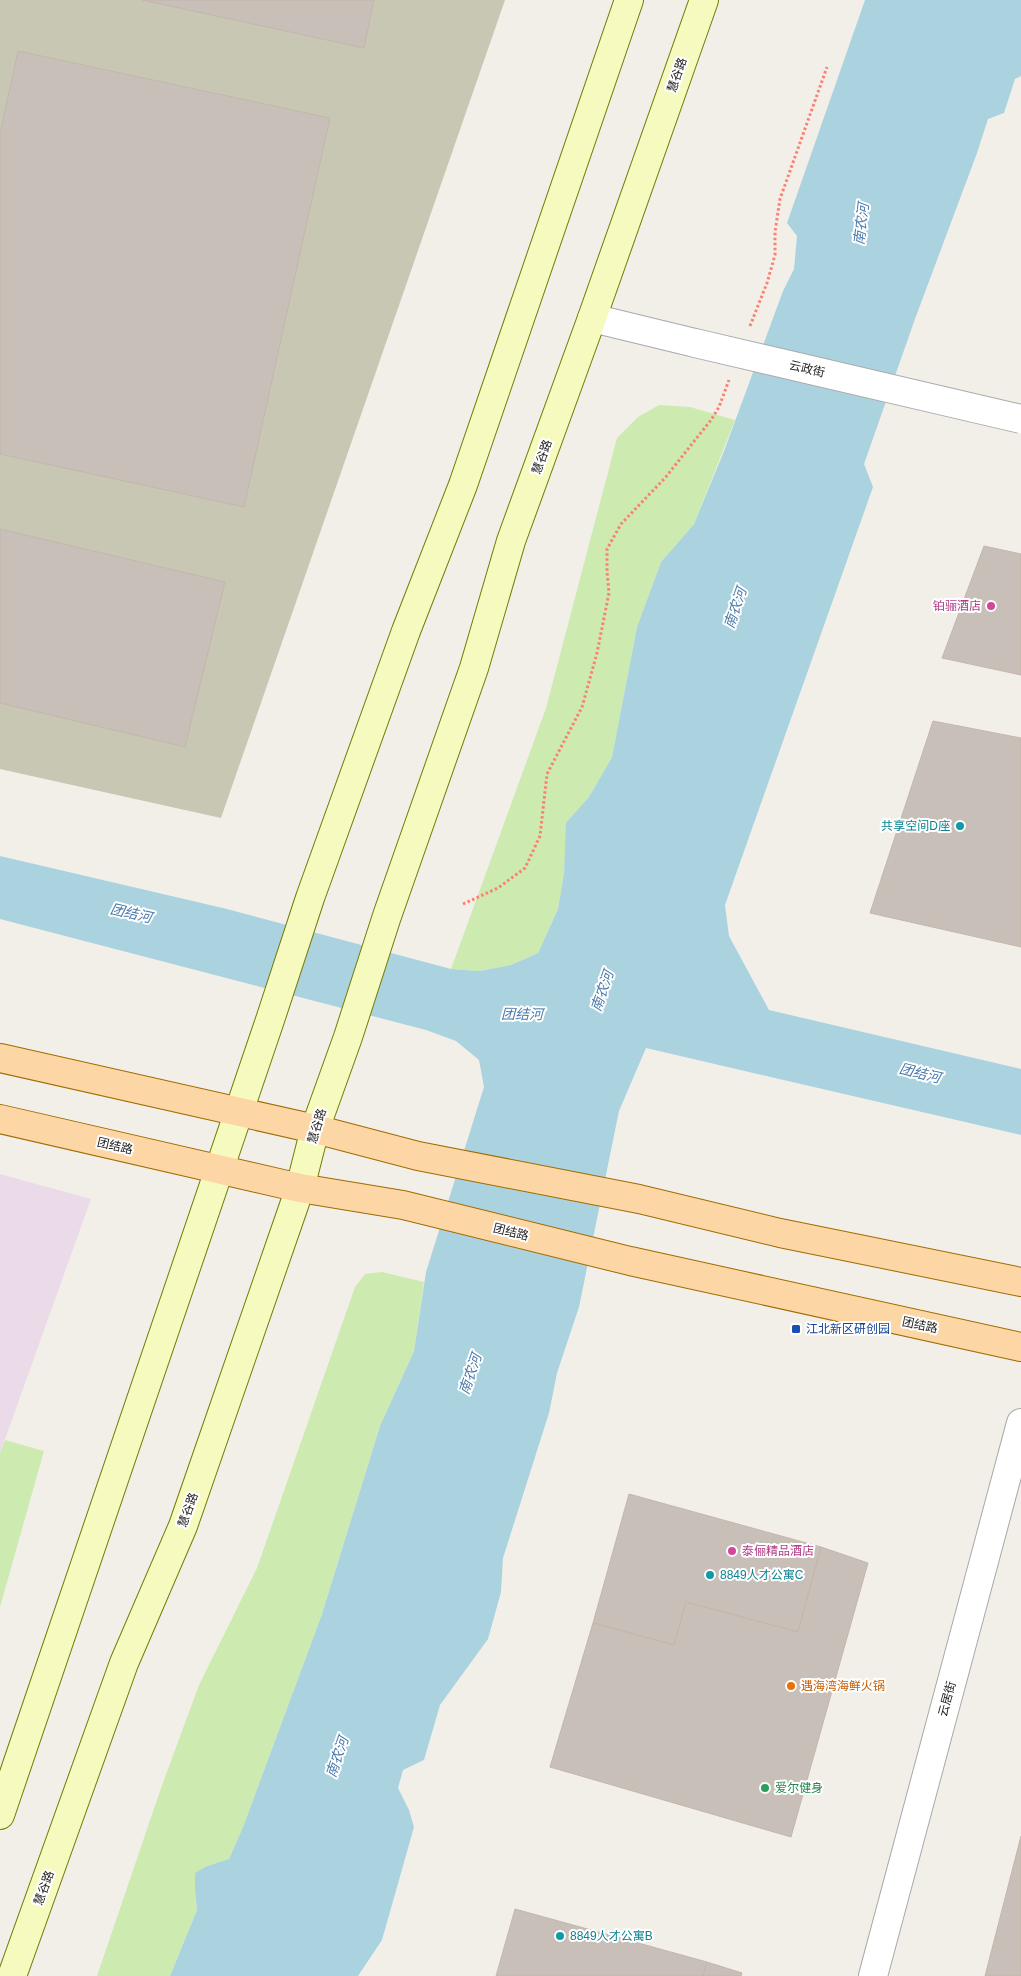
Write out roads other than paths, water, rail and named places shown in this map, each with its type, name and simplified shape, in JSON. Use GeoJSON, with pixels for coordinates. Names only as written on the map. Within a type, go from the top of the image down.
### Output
{"type":"FeatureCollection","features":[{"type":"Feature","properties":{"kind":"main road"},"geometry":{"type":"LineString","coordinates":[[0,1815],[220,1170],[310,898],[406,631],[463,485],[629,0]]}},
{"type":"Feature","properties":{"kind":"main road","name":"慧谷路"},"geometry":{"type":"LineString","coordinates":[[12,1976],[124,1663],[183,1526],[300,1188],[316,1129],[387,916],[474,668],[511,541],[704,0]]}},
{"type":"Feature","properties":{"kind":"main road"},"geometry":{"type":"LineString","coordinates":[[0,1058],[316,1129],[418,1156],[639,1199],[780,1232],[1021,1282]]}},
{"type":"Feature","properties":{"kind":"main road","name":"团结路"},"geometry":{"type":"LineString","coordinates":[[0,1120],[300,1188],[403,1205],[630,1261],[1021,1347]]}},
{"type":"Feature","properties":{"kind":"street","name":"云政街"},"geometry":{"type":"LineString","coordinates":[[592,318],[1021,419]]}},
{"type":"Feature","properties":{"kind":"street","name":"云居街"},"geometry":{"type":"LineString","coordinates":[[873,1976],[1021,1422]]}},
{"type":"Feature","properties":{"kind":"water"},"geometry":{"type":"Polygon","coordinates":[[[865,0],[1021,0],[1021,76],[1015,79],[1004,113],[988,119],[864,464],[873,487],[725,905],[729,936],[769,1010],[1021,1069],[1021,1135],[646,1048],[619,1111],[579,1307],[557,1373],[549,1413],[503,1558],[501,1592],[488,1639],[440,1705],[424,1760],[403,1770],[398,1788],[409,1810],[414,1827],[382,1940],[358,1976],[170,1976],[197,1910],[195,1873],[207,1866],[229,1859],[243,1827],[322,1614],[380,1426],[414,1351],[426,1272],[484,1087],[479,1060],[456,1041],[426,1030],[0,919],[0,856],[227,909],[451,969],[479,971],[511,965],[538,953],[558,909],[564,873],[566,823],[589,797],[612,757],[637,627],[661,562],[694,524],[724,451],[783,291],[794,269],[797,236],[787,223],[865,0]]]}},
{"type":"Feature","properties":{"kind":"place","name":"铂骊酒店"},"geometry":{"type":"Point","coordinates":[991,606]}},
{"type":"Feature","properties":{"kind":"place","name":"共享空间D座"},"geometry":{"type":"Point","coordinates":[960,826]}},
{"type":"Feature","properties":{"kind":"place","name":"江北新区研创园"},"geometry":{"type":"Point","coordinates":[796,1329]}},
{"type":"Feature","properties":{"kind":"place","name":"泰俪精品酒店"},"geometry":{"type":"Point","coordinates":[732,1551]}},
{"type":"Feature","properties":{"kind":"place","name":"8849人才公寓C"},"geometry":{"type":"Point","coordinates":[710,1575]}},
{"type":"Feature","properties":{"kind":"place","name":"遇海湾海鲜火锅"},"geometry":{"type":"Point","coordinates":[791,1686]}},
{"type":"Feature","properties":{"kind":"place","name":"爱尔健身"},"geometry":{"type":"Point","coordinates":[765,1788]}},
{"type":"Feature","properties":{"kind":"place","name":"8849人才公寓B"},"geometry":{"type":"Point","coordinates":[560,1936]}},
{"type":"Feature","properties":{"kind":"water label","name":"南农河"},"geometry":{"type":"Point","coordinates":[861,224]}},
{"type":"Feature","properties":{"kind":"water label","name":"南农河"},"geometry":{"type":"Point","coordinates":[735,608]}},
{"type":"Feature","properties":{"kind":"water label","name":"团结河"},"geometry":{"type":"Point","coordinates":[131,913]}},
{"type":"Feature","properties":{"kind":"water label","name":"南农河"},"geometry":{"type":"Point","coordinates":[602,991]}},
{"type":"Feature","properties":{"kind":"water label","name":"团结河"},"geometry":{"type":"Point","coordinates":[522,1014]}},
{"type":"Feature","properties":{"kind":"water label","name":"团结河"},"geometry":{"type":"Point","coordinates":[920,1073]}},
{"type":"Feature","properties":{"kind":"water label","name":"南农河"},"geometry":{"type":"Point","coordinates":[470,1374]}},
{"type":"Feature","properties":{"kind":"water label","name":"南农河"},"geometry":{"type":"Point","coordinates":[337,1757]}}]}
